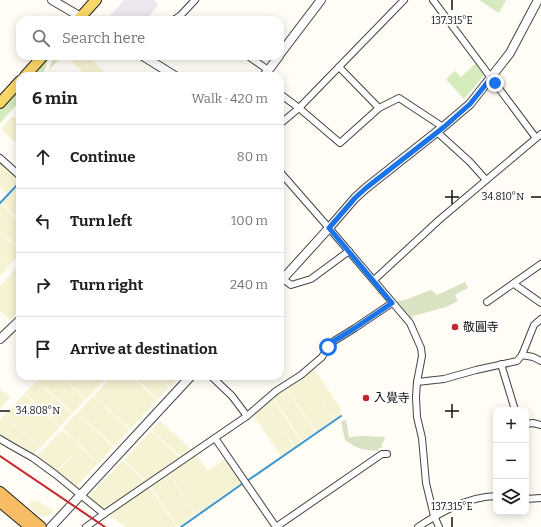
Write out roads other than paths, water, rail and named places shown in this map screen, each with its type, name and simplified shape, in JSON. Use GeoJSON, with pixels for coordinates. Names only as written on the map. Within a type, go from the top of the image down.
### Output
{"type":"FeatureCollection","features":[{"type":"Feature","properties":{"kind":"highway"},"geometry":{"type":"LineString","coordinates":[[0,492],[41,527]]}},
{"type":"Feature","properties":{"kind":"highway"},"geometry":{"type":"LineString","coordinates":[[0,502],[30,527]]}},
{"type":"Feature","properties":{"kind":"main road"},"geometry":{"type":"LineString","coordinates":[[84,16],[96,0]]}},
{"type":"Feature","properties":{"kind":"main road"},"geometry":{"type":"LineString","coordinates":[[29,72],[39,60]]}},
{"type":"Feature","properties":{"kind":"main road"},"geometry":{"type":"LineString","coordinates":[[0,103],[16,85]]}},
{"type":"Feature","properties":{"kind":"street"},"geometry":{"type":"LineString","coordinates":[[52,0],[77,16]]}},
{"type":"Feature","properties":{"kind":"street"},"geometry":{"type":"LineString","coordinates":[[180,16],[195,0]]}},
{"type":"Feature","properties":{"kind":"street"},"geometry":{"type":"LineString","coordinates":[[284,48],[321,0]]}},
{"type":"Feature","properties":{"kind":"street"},"geometry":{"type":"LineString","coordinates":[[284,121],[299,108],[404,0]]}},
{"type":"Feature","properties":{"kind":"street"},"geometry":{"type":"LineString","coordinates":[[374,280],[439,220],[539,136],[491,78],[433,0]]}},
{"type":"Feature","properties":{"kind":"street"},"geometry":{"type":"LineString","coordinates":[[284,278],[355,198],[470,104],[510,53],[538,0]]}},
{"type":"Feature","properties":{"kind":"street"},"geometry":{"type":"LineString","coordinates":[[149,60],[169,72]]}},
{"type":"Feature","properties":{"kind":"street"},"geometry":{"type":"LineString","coordinates":[[252,60],[265,72]]}},
{"type":"Feature","properties":{"kind":"street"},"geometry":{"type":"LineString","coordinates":[[267,72],[275,60]]}},
{"type":"Feature","properties":{"kind":"street"},"geometry":{"type":"LineString","coordinates":[[339,67],[378,108]]}},
{"type":"Feature","properties":{"kind":"street"},"geometry":{"type":"LineString","coordinates":[[284,97],[340,144],[378,108],[399,98],[440,130],[486,180]]}},
{"type":"Feature","properties":{"kind":"street"},"geometry":{"type":"LineString","coordinates":[[0,158],[16,172]]}},
{"type":"Feature","properties":{"kind":"street"},"geometry":{"type":"LineString","coordinates":[[284,177],[410,323],[421,348],[422,356],[416,397],[417,417],[422,438],[426,483],[434,516],[439,527]]}},
{"type":"Feature","properties":{"kind":"street"},"geometry":{"type":"LineString","coordinates":[[284,282],[290,285],[311,279],[349,251]]}},
{"type":"Feature","properties":{"kind":"street"},"geometry":{"type":"LineString","coordinates":[[487,302],[541,264]]}},
{"type":"Feature","properties":{"kind":"street"},"geometry":{"type":"LineString","coordinates":[[514,284],[541,303]]}},
{"type":"Feature","properties":{"kind":"street"},"geometry":{"type":"LineString","coordinates":[[86,527],[247,416],[276,391],[301,375],[322,357],[334,341],[392,303]]}},
{"type":"Feature","properties":{"kind":"street"},"geometry":{"type":"LineString","coordinates":[[417,382],[444,380],[476,370],[517,361],[522,355],[534,325],[541,319]]}},
{"type":"Feature","properties":{"kind":"street"},"geometry":{"type":"LineString","coordinates":[[0,339],[16,324]]}},
{"type":"Feature","properties":{"kind":"street"},"geometry":{"type":"LineString","coordinates":[[522,355],[533,357],[541,361]]}},
{"type":"Feature","properties":{"kind":"street"},"geometry":{"type":"LineString","coordinates":[[501,364],[514,407]]}},
{"type":"Feature","properties":{"kind":"street"},"geometry":{"type":"LineString","coordinates":[[51,527],[80,494],[188,380]]}},
{"type":"Feature","properties":{"kind":"street"},"geometry":{"type":"LineString","coordinates":[[215,380],[232,396],[247,416]]}},
{"type":"Feature","properties":{"kind":"street"},"geometry":{"type":"LineString","coordinates":[[529,424],[541,425]]}},
{"type":"Feature","properties":{"kind":"street"},"geometry":{"type":"LineString","coordinates":[[214,438],[276,527],[382,454],[387,454]]}},
{"type":"Feature","properties":{"kind":"street"},"geometry":{"type":"LineString","coordinates":[[0,439],[33,458],[104,514]]}},
{"type":"Feature","properties":{"kind":"street"},"geometry":{"type":"LineString","coordinates":[[418,527],[434,516],[463,503],[474,499],[493,496]]}},
{"type":"Feature","properties":{"kind":"street"},"geometry":{"type":"LineString","coordinates":[[529,499],[541,498]]}},
{"type":"Feature","properties":{"kind":"waterway"},"geometry":{"type":"LineString","coordinates":[[178,14],[191,0]]}},
{"type":"Feature","properties":{"kind":"waterway"},"geometry":{"type":"LineString","coordinates":[[0,203],[16,186]]}},
{"type":"Feature","properties":{"kind":"waterway"},"geometry":{"type":"LineString","coordinates":[[247,481],[341,416]]}},
{"type":"Feature","properties":{"kind":"waterway"},"geometry":{"type":"LineString","coordinates":[[181,527],[242,484]]}},
{"type":"Feature","properties":{"kind":"railway"},"geometry":{"type":"LineString","coordinates":[[0,456],[105,527]]}},
{"type":"Feature","properties":{"kind":"place","name":"敬圓寺"},"geometry":{"type":"Point","coordinates":[455,327]}},
{"type":"Feature","properties":{"kind":"place","name":"入覺寺"},"geometry":{"type":"Point","coordinates":[366,398]}}]}
